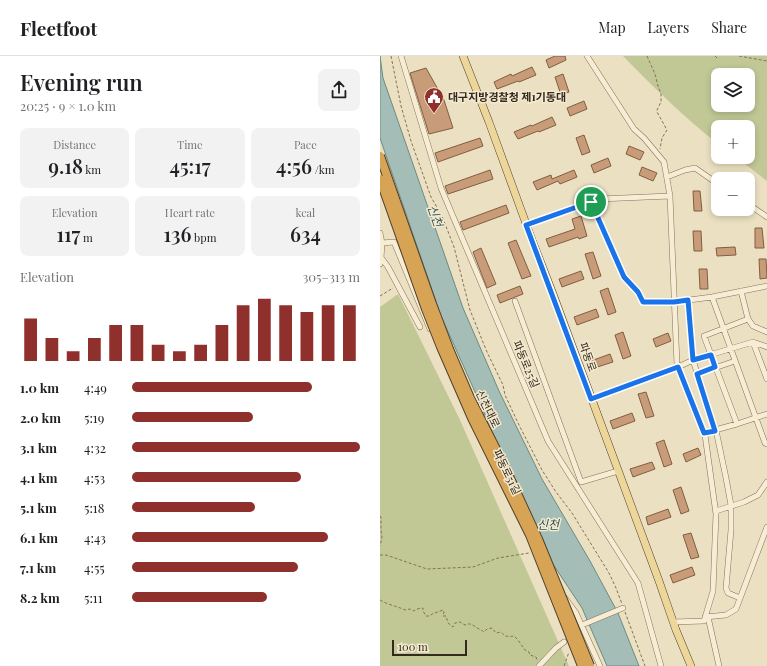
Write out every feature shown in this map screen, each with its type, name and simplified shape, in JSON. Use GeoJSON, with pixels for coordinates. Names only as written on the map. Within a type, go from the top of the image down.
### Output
{"type":"FeatureCollection","features":[{"type":"Feature","properties":{"kind":"highway","name":"신천대로"},"geometry":{"type":"LineString","coordinates":[[380,156],[449,349],[470,398],[502,461],[538,539],[590,666]]}},
{"type":"Feature","properties":{"kind":"highway","name":"신천대로"},"geometry":{"type":"LineString","coordinates":[[380,179],[441,347],[472,418],[530,535],[582,666]]}},
{"type":"Feature","properties":{"kind":"main road","name":"파동로"},"geometry":{"type":"LineString","coordinates":[[464,56],[673,622],[691,666]]}},
{"type":"Feature","properties":{"kind":"street","name":"파동로25길"},"geometry":{"type":"LineString","coordinates":[[401,56],[441,188],[548,441],[638,583],[661,666]]}},
{"type":"Feature","properties":{"kind":"street"},"geometry":{"type":"LineString","coordinates":[[587,56],[634,129],[644,138],[664,162],[670,196],[678,367],[704,433],[716,511],[713,591],[707,617],[719,666]]}},
{"type":"Feature","properties":{"kind":"street"},"geometry":{"type":"LineString","coordinates":[[667,176],[695,168],[711,179]]}},
{"type":"Feature","properties":{"kind":"street"},"geometry":{"type":"LineString","coordinates":[[526,225],[599,199],[670,196]]}},
{"type":"Feature","properties":{"kind":"street"},"geometry":{"type":"LineString","coordinates":[[591,202],[624,277],[638,292],[643,302],[674,302],[712,297],[767,286]]}},
{"type":"Feature","properties":{"kind":"street"},"geometry":{"type":"LineString","coordinates":[[755,209],[767,217]]}},
{"type":"Feature","properties":{"kind":"street"},"geometry":{"type":"LineString","coordinates":[[380,233],[382,243],[380,264]]}},
{"type":"Feature","properties":{"kind":"street","name":"파동로51길"},"geometry":{"type":"LineString","coordinates":[[382,243],[394,242],[423,314],[474,427],[535,552],[541,570],[576,613],[600,666]]}},
{"type":"Feature","properties":{"kind":"street"},"geometry":{"type":"LineString","coordinates":[[381,257],[388,267],[420,327]]}},
{"type":"Feature","properties":{"kind":"street"},"geometry":{"type":"LineString","coordinates":[[741,291],[748,319],[753,326],[767,332]]}},
{"type":"Feature","properties":{"kind":"street"},"geometry":{"type":"LineString","coordinates":[[712,297],[765,443],[767,444]]}},
{"type":"Feature","properties":{"kind":"street"},"geometry":{"type":"LineString","coordinates":[[688,300],[693,360],[715,431],[731,505],[731,530],[726,588],[728,593],[740,598]]}},
{"type":"Feature","properties":{"kind":"street"},"geometry":{"type":"LineString","coordinates":[[515,301],[581,482]]}},
{"type":"Feature","properties":{"kind":"street"},"geometry":{"type":"LineString","coordinates":[[737,424],[704,336],[748,319]]}},
{"type":"Feature","properties":{"kind":"street"},"geometry":{"type":"LineString","coordinates":[[591,399],[693,360],[753,342],[767,347]]}},
{"type":"Feature","properties":{"kind":"street"},"geometry":{"type":"LineString","coordinates":[[753,342],[767,379]]}},
{"type":"Feature","properties":{"kind":"street"},"geometry":{"type":"LineString","coordinates":[[697,374],[735,360]]}},
{"type":"Feature","properties":{"kind":"street"},"geometry":{"type":"LineString","coordinates":[[704,433],[715,431],[767,414]]}},
{"type":"Feature","properties":{"kind":"street"},"geometry":{"type":"LineString","coordinates":[[575,484],[618,471]]}},
{"type":"Feature","properties":{"kind":"street"},"geometry":{"type":"LineString","coordinates":[[716,511],[744,502],[758,494],[767,482]]}},
{"type":"Feature","properties":{"kind":"street"},"geometry":{"type":"LineString","coordinates":[[673,622],[704,621],[707,617],[726,615],[736,609],[767,527]]}},
{"type":"Feature","properties":{"kind":"street"},"geometry":{"type":"LineString","coordinates":[[583,626],[622,609]]}},
{"type":"Feature","properties":{"kind":"street"},"geometry":{"type":"LineString","coordinates":[[541,664],[564,642]]}},
{"type":"Feature","properties":{"kind":"path"},"geometry":{"type":"LineString","coordinates":[[391,56],[401,106],[411,141],[431,197],[442,216],[454,247],[470,310],[487,352],[503,385],[505,395],[518,423],[542,470],[572,513],[609,573],[645,666]]}},
{"type":"Feature","properties":{"kind":"path"},"geometry":{"type":"LineString","coordinates":[[647,56],[655,74],[661,94],[661,102],[657,112],[667,130],[662,138],[658,155]]}},
{"type":"Feature","properties":{"kind":"path"},"geometry":{"type":"LineString","coordinates":[[715,56],[717,58],[718,56]]}},
{"type":"Feature","properties":{"kind":"path"},"geometry":{"type":"LineString","coordinates":[[739,56],[767,61]]}},
{"type":"Feature","properties":{"kind":"path"},"geometry":{"type":"LineString","coordinates":[[380,296],[398,286]]}},
{"type":"Feature","properties":{"kind":"path"},"geometry":{"type":"LineString","coordinates":[[380,516],[380,530],[382,538],[380,546]]}},
{"type":"Feature","properties":{"kind":"path"},"geometry":{"type":"LineString","coordinates":[[380,555],[386,555],[427,569],[473,567],[498,558],[535,552]]}},
{"type":"Feature","properties":{"kind":"path"},"geometry":{"type":"LineString","coordinates":[[380,600],[402,608],[403,610],[410,609],[414,611],[423,608],[426,616],[430,616],[443,610],[443,616],[446,616],[448,623],[452,628],[455,623],[460,622],[465,625],[474,625],[484,632],[487,629],[492,628],[496,633],[500,632],[504,636],[514,636],[525,650],[529,652],[530,655],[536,657],[541,664]]}},
{"type":"Feature","properties":{"kind":"path"},"geometry":{"type":"LineString","coordinates":[[564,666],[569,651]]}},
{"type":"Feature","properties":{"kind":"green space"},"geometry":{"type":"Polygon","coordinates":[[[623,56],[767,56],[767,181],[745,164],[755,164],[755,120],[711,120],[711,139],[657,90],[623,56]]]}},
{"type":"Feature","properties":{"kind":"green space"},"geometry":{"type":"Polygon","coordinates":[[[398,294],[460,420],[569,666],[380,666],[380,307],[398,294]]]}},
{"type":"Feature","properties":{"kind":"water","name":"신천"},"geometry":{"type":"Polygon","coordinates":[[[380,56],[383,78],[463,308],[499,391],[542,479],[590,561],[618,613],[639,666],[607,666],[582,608],[533,534],[480,403],[441,316],[380,138],[380,56]]]}},
{"type":"Feature","properties":{"kind":"building"},"geometry":{"type":"Polygon","coordinates":[[[555,56],[565,56],[566,60],[549,68],[546,60],[555,56]]]}},
{"type":"Feature","properties":{"kind":"building"},"geometry":{"type":"Polygon","coordinates":[[[532,67],[536,75],[497,89],[494,82],[532,67]]]}},
{"type":"Feature","properties":{"kind":"building","name":"대구지방경찰청 제1기동대"},"geometry":{"type":"Polygon","coordinates":[[[426,68],[444,100],[453,128],[429,134],[410,73],[426,68]]]}},
{"type":"Feature","properties":{"kind":"building"},"geometry":{"type":"Polygon","coordinates":[[[563,74],[569,92],[561,95],[555,77],[563,74]]]}},
{"type":"Feature","properties":{"kind":"building"},"geometry":{"type":"Polygon","coordinates":[[[584,101],[587,109],[570,116],[567,108],[584,101]]]}},
{"type":"Feature","properties":{"kind":"building"},"geometry":{"type":"Polygon","coordinates":[[[552,117],[556,125],[539,132],[538,131],[518,139],[514,132],[531,125],[532,126],[552,117]]]}},
{"type":"Feature","properties":{"kind":"building"},"geometry":{"type":"Polygon","coordinates":[[[584,135],[590,152],[582,155],[576,138],[584,135]]]}},
{"type":"Feature","properties":{"kind":"building"},"geometry":{"type":"Polygon","coordinates":[[[480,138],[483,146],[438,162],[435,153],[480,138]]]}},
{"type":"Feature","properties":{"kind":"building"},"geometry":{"type":"Polygon","coordinates":[[[629,146],[644,152],[640,160],[626,154],[629,146]]]}},
{"type":"Feature","properties":{"kind":"building"},"geometry":{"type":"Polygon","coordinates":[[[608,158],[611,166],[594,173],[591,165],[608,158]]]}},
{"type":"Feature","properties":{"kind":"building"},"geometry":{"type":"Polygon","coordinates":[[[642,167],[657,173],[653,181],[639,175],[642,167]]]}},
{"type":"Feature","properties":{"kind":"building"},"geometry":{"type":"Polygon","coordinates":[[[490,170],[493,179],[448,194],[445,186],[490,170]]]}},
{"type":"Feature","properties":{"kind":"building"},"geometry":{"type":"Polygon","coordinates":[[[574,170],[577,177],[560,184],[558,181],[537,190],[533,182],[551,175],[552,179],[574,170]]]}},
{"type":"Feature","properties":{"kind":"building"},"geometry":{"type":"Polygon","coordinates":[[[693,191],[700,191],[702,211],[694,211],[693,191]]]}},
{"type":"Feature","properties":{"kind":"building"},"geometry":{"type":"Polygon","coordinates":[[[506,205],[509,213],[463,230],[460,222],[506,205]]]}},
{"type":"Feature","properties":{"kind":"building"},"geometry":{"type":"Polygon","coordinates":[[[581,216],[587,236],[579,239],[578,237],[549,247],[546,239],[575,229],[572,219],[581,216]]]}},
{"type":"Feature","properties":{"kind":"building"},"geometry":{"type":"Polygon","coordinates":[[[755,228],[762,228],[764,248],[755,248],[755,228]]]}},
{"type":"Feature","properties":{"kind":"building"},"geometry":{"type":"Polygon","coordinates":[[[693,231],[701,231],[702,251],[694,251],[693,231]]]}},
{"type":"Feature","properties":{"kind":"building"},"geometry":{"type":"Polygon","coordinates":[[[516,240],[531,276],[522,279],[508,243],[516,240]]]}},
{"type":"Feature","properties":{"kind":"building"},"geometry":{"type":"Polygon","coordinates":[[[735,247],[736,255],[717,256],[716,248],[735,247]]]}},
{"type":"Feature","properties":{"kind":"building"},"geometry":{"type":"Polygon","coordinates":[[[481,248],[496,284],[487,288],[473,252],[481,248]]]}},
{"type":"Feature","properties":{"kind":"building"},"geometry":{"type":"Polygon","coordinates":[[[593,252],[601,276],[593,279],[585,254],[593,252]]]}},
{"type":"Feature","properties":{"kind":"building"},"geometry":{"type":"Polygon","coordinates":[[[759,259],[766,259],[767,278],[760,279],[759,259]]]}},
{"type":"Feature","properties":{"kind":"building"},"geometry":{"type":"Polygon","coordinates":[[[699,269],[707,269],[708,289],[700,289],[699,269]]]}},
{"type":"Feature","properties":{"kind":"building"},"geometry":{"type":"Polygon","coordinates":[[[581,271],[584,279],[562,287],[559,279],[581,271]]]}},
{"type":"Feature","properties":{"kind":"building"},"geometry":{"type":"Polygon","coordinates":[[[520,286],[523,294],[500,303],[497,295],[520,286]]]}},
{"type":"Feature","properties":{"kind":"building"},"geometry":{"type":"Polygon","coordinates":[[[608,288],[616,312],[608,315],[600,291],[608,288]]]}},
{"type":"Feature","properties":{"kind":"building"},"geometry":{"type":"Polygon","coordinates":[[[596,309],[599,317],[577,325],[574,317],[596,309]]]}},
{"type":"Feature","properties":{"kind":"building"},"geometry":{"type":"Polygon","coordinates":[[[623,332],[631,356],[623,359],[615,335],[623,332]]]}},
{"type":"Feature","properties":{"kind":"building"},"geometry":{"type":"Polygon","coordinates":[[[668,333],[671,341],[656,347],[653,339],[668,333]]]}},
{"type":"Feature","properties":{"kind":"building"},"geometry":{"type":"Polygon","coordinates":[[[610,354],[613,362],[591,369],[588,362],[610,354]]]}},
{"type":"Feature","properties":{"kind":"building"},"geometry":{"type":"Polygon","coordinates":[[[646,392],[654,416],[646,418],[638,394],[646,392]]]}},
{"type":"Feature","properties":{"kind":"building"},"geometry":{"type":"Polygon","coordinates":[[[632,413],[635,421],[613,429],[610,421],[632,413]]]}},
{"type":"Feature","properties":{"kind":"building"},"geometry":{"type":"Polygon","coordinates":[[[664,440],[672,464],[664,467],[656,443],[664,440]]]}},
{"type":"Feature","properties":{"kind":"building"},"geometry":{"type":"Polygon","coordinates":[[[698,448],[701,455],[686,462],[683,454],[698,448]]]}},
{"type":"Feature","properties":{"kind":"building"},"geometry":{"type":"Polygon","coordinates":[[[652,462],[655,469],[633,477],[630,469],[652,462]]]}},
{"type":"Feature","properties":{"kind":"building"},"geometry":{"type":"Polygon","coordinates":[[[681,487],[689,511],[681,514],[673,490],[681,487]]]}},
{"type":"Feature","properties":{"kind":"building"},"geometry":{"type":"Polygon","coordinates":[[[668,509],[671,517],[648,525],[646,517],[668,509]]]}},
{"type":"Feature","properties":{"kind":"building"},"geometry":{"type":"Polygon","coordinates":[[[691,533],[699,557],[691,559],[683,535],[691,533]]]}},
{"type":"Feature","properties":{"kind":"building"},"geometry":{"type":"Polygon","coordinates":[[[692,567],[695,575],[673,583],[670,575],[692,567]]]}},
{"type":"Feature","properties":{"kind":"place","name":"대구지방경찰청 제1기동대"},"geometry":{"type":"Point","coordinates":[434,114]}},
{"type":"Feature","properties":{"kind":"route"},"geometry":{"type":"LineString","coordinates":[[591,202],[624,277],[638,292],[643,302],[674,302],[688,300],[693,360],[711,355],[715,367],[697,374],[715,431],[704,433],[678,367],[591,399],[526,225],[591,202]]}}]}
